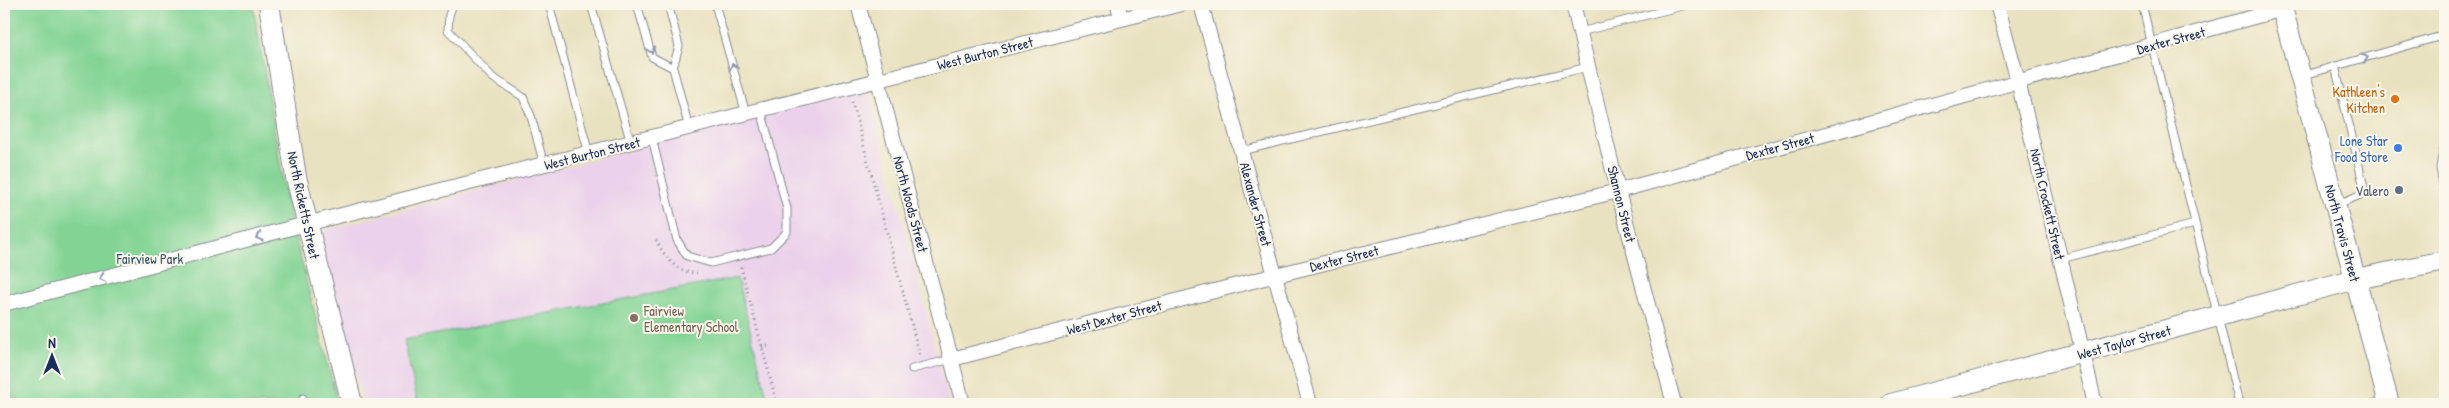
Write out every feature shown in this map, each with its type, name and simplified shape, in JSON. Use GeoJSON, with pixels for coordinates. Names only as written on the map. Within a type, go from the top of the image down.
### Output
{"type":"FeatureCollection","features":[{"type":"Feature","properties":{"kind":"main road","name":"North Ricketts Street"},"geometry":{"type":"LineString","coordinates":[[269,4],[296,177],[306,224],[352,404]]}},
{"type":"Feature","properties":{"kind":"main road","name":"North Travis Street"},"geometry":{"type":"LineString","coordinates":[[2282,6],[2356,279],[2383,403]]}},
{"type":"Feature","properties":{"kind":"main road","name":"West Taylor Street"},"geometry":{"type":"LineString","coordinates":[[1891,404],[2356,279],[2445,261]]}},
{"type":"Feature","properties":{"kind":"street","name":"North Woods Street"},"geometry":{"type":"LineString","coordinates":[[858,4],[963,404]]}},
{"type":"Feature","properties":{"kind":"street"},"geometry":{"type":"LineString","coordinates":[[1118,4],[1121,19]]}},
{"type":"Feature","properties":{"kind":"street","name":"West Burton Street"},"geometry":{"type":"LineString","coordinates":[[4,304],[306,224],[1181,4]]}},
{"type":"Feature","properties":{"kind":"street","name":"Alexander Street"},"geometry":{"type":"LineString","coordinates":[[1201,4],[1310,404]]}},
{"type":"Feature","properties":{"kind":"street","name":"Shannon Street"},"geometry":{"type":"LineString","coordinates":[[1573,4],[1618,191],[1674,404]]}},
{"type":"Feature","properties":{"kind":"street","name":"North Crockett Street"},"geometry":{"type":"LineString","coordinates":[[1998,4],[2095,404]]}},
{"type":"Feature","properties":{"kind":"street","name":"Dexter Street"},"geometry":{"type":"LineString","coordinates":[[1276,275],[1618,191],[2153,45],[2282,6]]}},
{"type":"Feature","properties":{"kind":"street","name":"West Dexter Street"},"geometry":{"type":"LineString","coordinates":[[952,358],[1276,275]]}},
{"type":"Feature","properties":{"kind":"lane"},"geometry":{"type":"LineString","coordinates":[[453,4],[448,14],[448,30],[492,77],[523,97],[531,116],[544,165]]}},
{"type":"Feature","properties":{"kind":"lane"},"geometry":{"type":"LineString","coordinates":[[549,4],[589,154]]}},
{"type":"Feature","properties":{"kind":"lane"},"geometry":{"type":"LineString","coordinates":[[591,4],[631,143]]}},
{"type":"Feature","properties":{"kind":"lane"},"geometry":{"type":"LineString","coordinates":[[637,4],[652,57],[673,68]]}},
{"type":"Feature","properties":{"kind":"lane"},"geometry":{"type":"LineString","coordinates":[[668,4],[679,46],[673,68],[689,128]]}},
{"type":"Feature","properties":{"kind":"lane"},"geometry":{"type":"LineString","coordinates":[[716,4],[746,114]]}},
{"type":"Feature","properties":{"kind":"lane"},"geometry":{"type":"LineString","coordinates":[[1580,32],[1690,4]]}},
{"type":"Feature","properties":{"kind":"lane"},"geometry":{"type":"LineString","coordinates":[[2142,4],[2216,317],[2239,404]]}},
{"type":"Feature","properties":{"kind":"lane"},"geometry":{"type":"LineString","coordinates":[[2301,76],[2445,35]]}},
{"type":"Feature","properties":{"kind":"lane"},"geometry":{"type":"LineString","coordinates":[[1242,151],[1588,66]]}},
{"type":"Feature","properties":{"kind":"lane"},"geometry":{"type":"LineString","coordinates":[[2335,66],[2364,187],[2360,195],[2336,204]]}},
{"type":"Feature","properties":{"kind":"lane"},"geometry":{"type":"LineString","coordinates":[[652,138],[676,240],[687,256],[711,264],[771,248],[787,232],[787,208],[761,110]]}},
{"type":"Feature","properties":{"kind":"lane"},"geometry":{"type":"LineString","coordinates":[[2445,142],[2440,168],[2445,195]]}},
{"type":"Feature","properties":{"kind":"lane"},"geometry":{"type":"LineString","coordinates":[[2061,259],[2195,224]]}},
{"type":"Feature","properties":{"kind":"lane"},"geometry":{"type":"LineString","coordinates":[[912,369],[952,358]]}},
{"type":"Feature","properties":{"kind":"lane"},"geometry":{"type":"LineString","coordinates":[[2434,404],[2445,401]]}},
{"type":"Feature","properties":{"kind":"path"},"geometry":{"type":"LineString","coordinates":[[848,88],[920,357]]}},
{"type":"Feature","properties":{"kind":"path"},"geometry":{"type":"LineString","coordinates":[[738,256],[777,404]]}},
{"type":"Feature","properties":{"kind":"path"},"geometry":{"type":"LineString","coordinates":[[762,347],[768,346]]}},
{"type":"Feature","properties":{"kind":"shaded area","name":"Fairview Elementary School"},"geometry":{"type":"Polygon","coordinates":[[[868,88],[950,404],[363,404],[319,232],[868,88]]]}},
{"type":"Feature","properties":{"kind":"green space","name":"Fairview Park"},"geometry":{"type":"Polygon","coordinates":[[[4,4],[253,4],[287,205],[338,404],[4,404],[4,4]]]}},
{"type":"Feature","properties":{"kind":"green space"},"geometry":{"type":"Polygon","coordinates":[[[737,278],[769,404],[418,404],[404,340],[737,278]]]}},
{"type":"Feature","properties":{"kind":"place","name":"Kathleen's Kitchen"},"geometry":{"type":"Point","coordinates":[2395,99]}},
{"type":"Feature","properties":{"kind":"place","name":"Lone Star Food Store"},"geometry":{"type":"Point","coordinates":[2398,148]}},
{"type":"Feature","properties":{"kind":"place","name":"Valero"},"geometry":{"type":"Point","coordinates":[2399,190]}},
{"type":"Feature","properties":{"kind":"place","name":"Fairview Elementary School"},"geometry":{"type":"Point","coordinates":[634,318]}}]}
